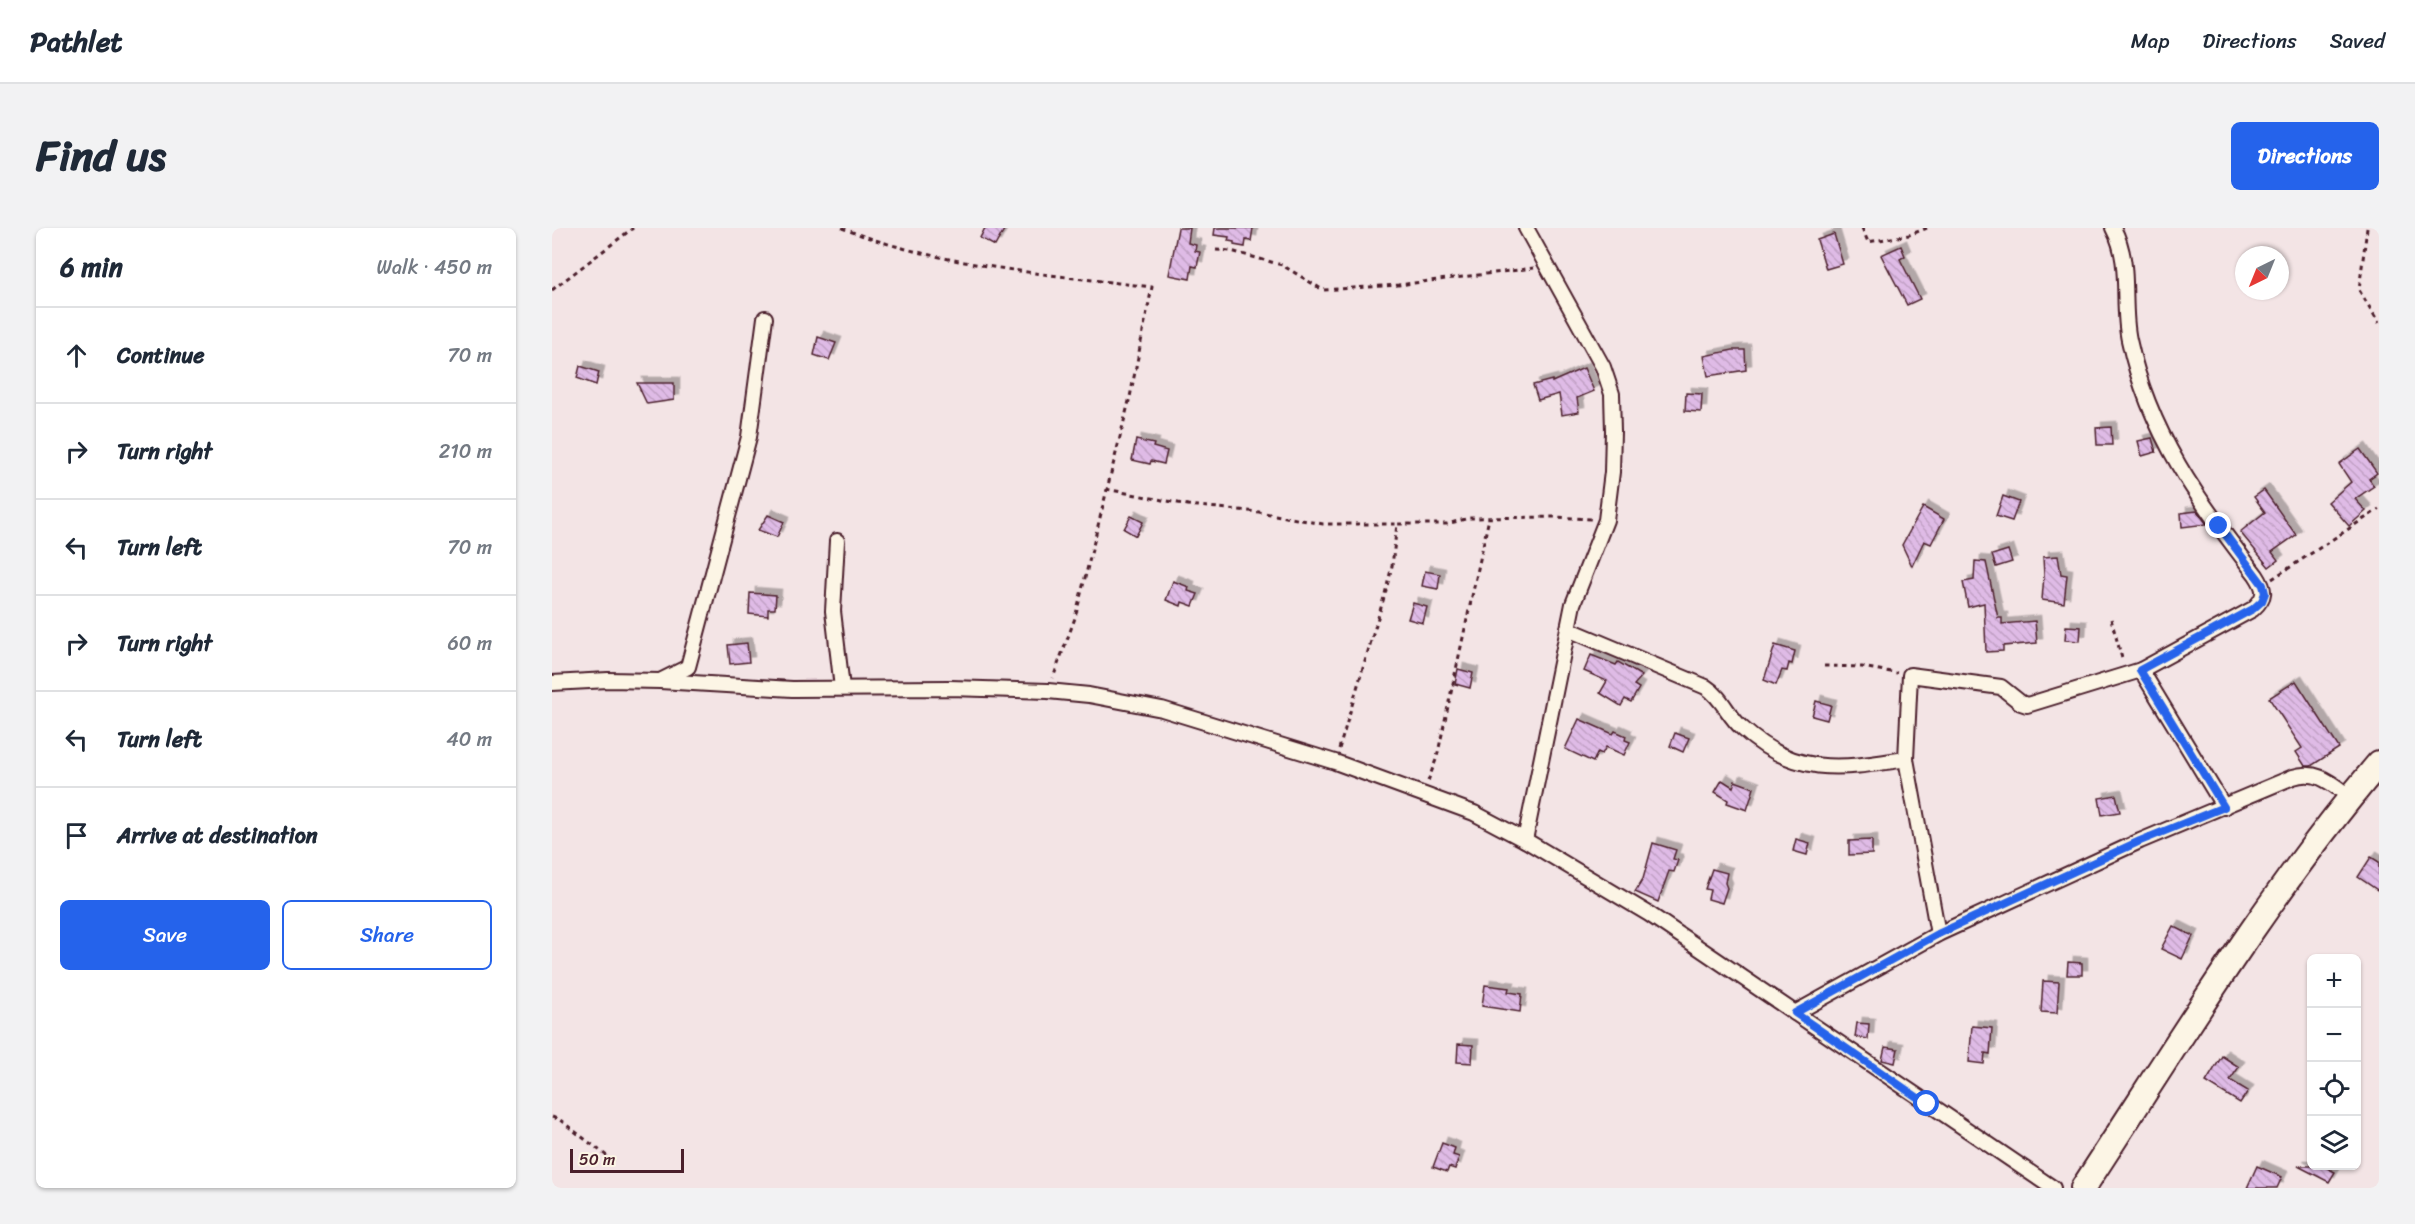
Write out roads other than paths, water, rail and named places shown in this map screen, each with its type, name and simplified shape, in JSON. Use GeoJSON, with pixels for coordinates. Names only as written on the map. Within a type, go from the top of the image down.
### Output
{"type":"FeatureCollection","features":[{"type":"Feature","properties":{"kind":"highway"},"geometry":{"type":"LineString","coordinates":[[2085,1187],[2214,984],[2296,865],[2379,763]]}},
{"type":"Feature","properties":{"kind":"street"},"geometry":{"type":"LineString","coordinates":[[1525,840],[1568,629],[1580,581],[1606,520],[1612,472],[1612,394],[1603,368],[1526,228]]}},
{"type":"Feature","properties":{"kind":"street"},"geometry":{"type":"LineString","coordinates":[[1938,934],[1906,759],[1910,675],[2001,687],[2026,705],[2134,672],[2253,609],[2262,601],[2265,593],[2263,585],[2179,469],[2153,413],[2128,338],[2123,258],[2114,228]]}},
{"type":"Feature","properties":{"kind":"street"},"geometry":{"type":"LineString","coordinates":[[660,681],[688,667],[749,437],[765,318]]}},
{"type":"Feature","properties":{"kind":"street"},"geometry":{"type":"LineString","coordinates":[[837,541],[833,611],[842,688]]}},
{"type":"Feature","properties":{"kind":"street"},"geometry":{"type":"LineString","coordinates":[[1568,629],[1706,687],[1720,699],[1741,728],[1760,742],[1793,760],[1828,768],[1906,759]]}},
{"type":"Feature","properties":{"kind":"street"},"geometry":{"type":"LineString","coordinates":[[2134,672],[2224,807]]}},
{"type":"Feature","properties":{"kind":"street"},"geometry":{"type":"LineString","coordinates":[[552,683],[608,680],[792,689],[950,688],[1048,691],[1121,700],[1162,709],[1335,762],[1474,813],[1525,840],[1649,914],[2053,1188]]}},
{"type":"Feature","properties":{"kind":"street"},"geometry":{"type":"LineString","coordinates":[[1795,1013],[1938,934],[2129,845],[2293,777],[2310,774],[2328,781],[2350,797]]}}]}
